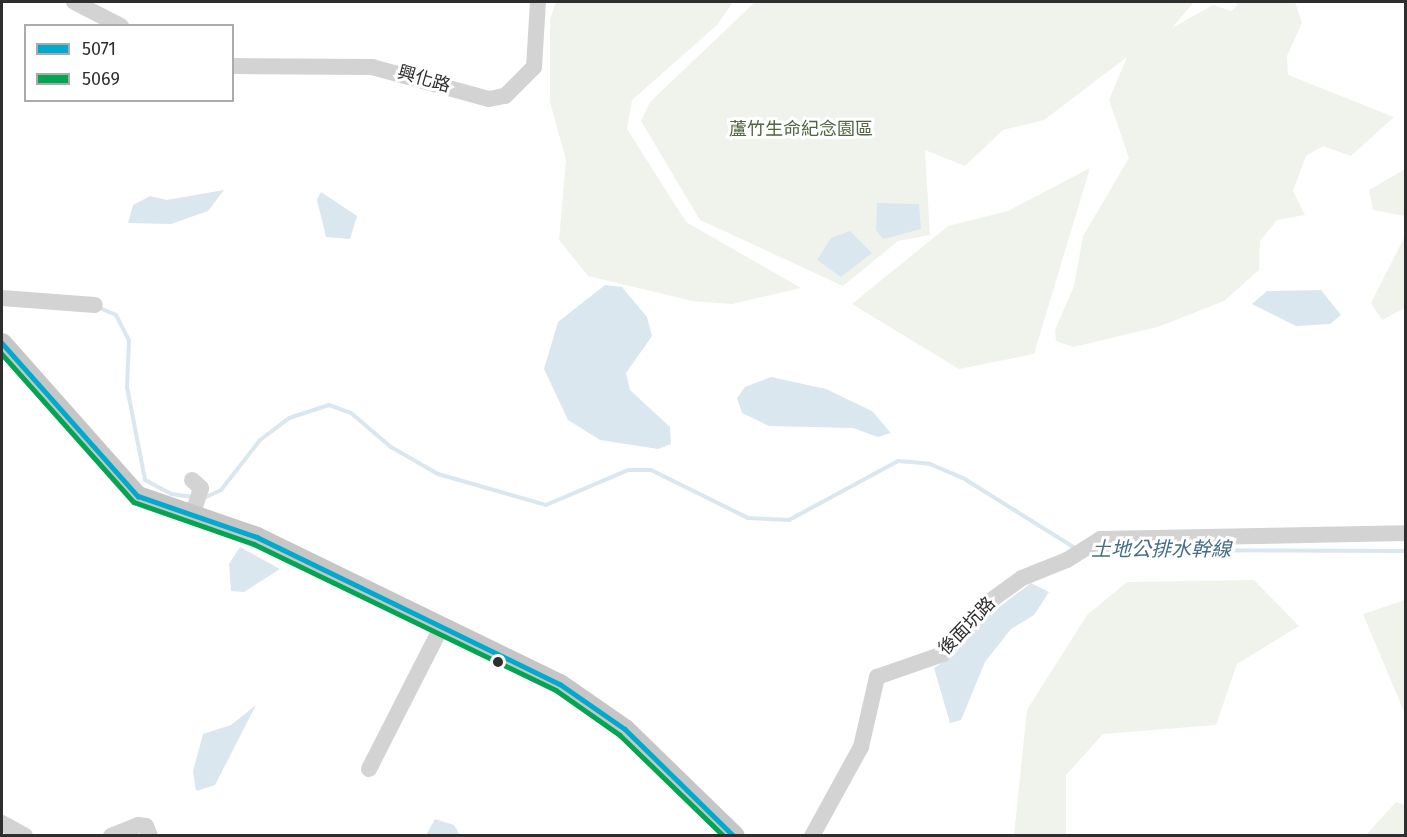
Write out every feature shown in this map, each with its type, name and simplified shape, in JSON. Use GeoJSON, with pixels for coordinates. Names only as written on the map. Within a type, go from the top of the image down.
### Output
{"type":"FeatureCollection","features":[{"type":"Feature","properties":{"kind":"main road"},"geometry":{"type":"LineString","coordinates":[[2,343],[138,496],[194,512],[257,537],[442,626],[607,714],[735,836]]}},
{"type":"Feature","properties":{"kind":"street"},"geometry":{"type":"LineString","coordinates":[[74,2],[117,24]]}},
{"type":"Feature","properties":{"kind":"street","name":"興化路"},"geometry":{"type":"LineString","coordinates":[[234,66],[372,67],[489,99],[505,96],[534,67],[538,2]]}},
{"type":"Feature","properties":{"kind":"street"},"geometry":{"type":"LineString","coordinates":[[4,301],[95,305]]}},
{"type":"Feature","properties":{"kind":"street"},"geometry":{"type":"LineString","coordinates":[[194,512],[196,485]]}},
{"type":"Feature","properties":{"kind":"street","name":"後面坑路"},"geometry":{"type":"LineString","coordinates":[[812,836],[861,747],[877,677],[943,654],[983,606],[1012,584],[1080,554],[1096,542],[1406,533]]}},
{"type":"Feature","properties":{"kind":"street"},"geometry":{"type":"LineString","coordinates":[[369,769],[442,626]]}},
{"type":"Feature","properties":{"kind":"street"},"geometry":{"type":"LineString","coordinates":[[2,823],[25,836]]}},
{"type":"Feature","properties":{"kind":"street"},"geometry":{"type":"LineString","coordinates":[[111,836],[138,825],[146,826],[150,836]]}},
{"type":"Feature","properties":{"kind":"green space"},"geometry":{"type":"Polygon","coordinates":[[[556,2],[733,2],[717,25],[632,100],[627,129],[686,222],[801,288],[732,304],[692,301],[588,276],[559,240],[566,160],[550,102],[550,19],[556,2]]]}},
{"type":"Feature","properties":{"kind":"green space","name":"蘆竹生命紀念園區"},"geometry":{"type":"Polygon","coordinates":[[[755,2],[1194,2],[1172,28],[1213,5],[1231,11],[1238,5],[1235,2],[1295,2],[1302,23],[1287,56],[1288,75],[1394,117],[1351,156],[1323,146],[1306,156],[1293,191],[1305,215],[1277,220],[1260,241],[1259,270],[1224,301],[1158,327],[1073,347],[1056,341],[1055,330],[1074,286],[1083,236],[1129,158],[1109,100],[1127,57],[1044,120],[1003,130],[965,166],[925,150],[930,235],[898,241],[843,286],[700,220],[641,121],[650,102],[755,2]]]}},
{"type":"Feature","properties":{"kind":"green space"},"geometry":{"type":"Polygon","coordinates":[[[1090,168],[1034,354],[959,369],[852,304],[948,226],[1008,211],[1090,168]]]}},
{"type":"Feature","properties":{"kind":"green space"},"geometry":{"type":"Polygon","coordinates":[[[1405,169],[1405,216],[1373,210],[1369,190],[1405,169]]]}},
{"type":"Feature","properties":{"kind":"green space"},"geometry":{"type":"Polygon","coordinates":[[[1405,236],[1405,308],[1382,320],[1371,303],[1405,236]]]}},
{"type":"Feature","properties":{"kind":"green space"},"geometry":{"type":"Polygon","coordinates":[[[1254,580],[1299,626],[1237,664],[1216,725],[1103,734],[1066,775],[1066,835],[1014,835],[1027,710],[1087,615],[1127,582],[1254,580]]]}},
{"type":"Feature","properties":{"kind":"green space"},"geometry":{"type":"Polygon","coordinates":[[[1406,600],[1405,714],[1363,614],[1406,600]]]}},
{"type":"Feature","properties":{"kind":"green space"},"geometry":{"type":"Polygon","coordinates":[[[1396,802],[1405,805],[1405,835],[1366,835],[1396,802]]]}},
{"type":"Feature","properties":{"kind":"shaded area"},"geometry":{"type":"Polygon","coordinates":[[[224,190],[208,211],[171,224],[128,223],[133,205],[150,196],[167,200],[224,190]]]}},
{"type":"Feature","properties":{"kind":"shaded area"},"geometry":{"type":"Polygon","coordinates":[[[321,192],[357,216],[350,239],[326,237],[317,200],[321,192]]]}},
{"type":"Feature","properties":{"kind":"shaded area"},"geometry":{"type":"Polygon","coordinates":[[[877,203],[919,204],[921,229],[883,239],[876,230],[877,203]]]}},
{"type":"Feature","properties":{"kind":"shaded area"},"geometry":{"type":"Polygon","coordinates":[[[850,231],[872,253],[841,277],[817,260],[831,238],[850,231]]]}},
{"type":"Feature","properties":{"kind":"shaded area"},"geometry":{"type":"Polygon","coordinates":[[[605,285],[622,287],[647,317],[652,336],[626,373],[630,390],[670,427],[671,444],[658,449],[600,440],[568,420],[544,369],[558,322],[605,285]]]}},
{"type":"Feature","properties":{"kind":"shaded area"},"geometry":{"type":"Polygon","coordinates":[[[1321,290],[1341,315],[1330,324],[1296,326],[1252,304],[1267,291],[1321,290]]]}},
{"type":"Feature","properties":{"kind":"shaded area"},"geometry":{"type":"Polygon","coordinates":[[[771,377],[826,389],[872,411],[891,433],[878,437],[853,428],[769,426],[742,413],[737,398],[745,387],[771,377]]]}},
{"type":"Feature","properties":{"kind":"shaded area"},"geometry":{"type":"Polygon","coordinates":[[[240,547],[280,569],[244,592],[231,591],[229,564],[240,547]]]}},
{"type":"Feature","properties":{"kind":"shaded area"},"geometry":{"type":"Polygon","coordinates":[[[1031,583],[1049,592],[1034,615],[1011,629],[985,662],[961,720],[950,723],[934,668],[954,655],[982,620],[1031,583]]]}},
{"type":"Feature","properties":{"kind":"shaded area"},"geometry":{"type":"Polygon","coordinates":[[[256,705],[215,785],[196,791],[193,771],[203,734],[231,725],[256,705]]]}},
{"type":"Feature","properties":{"kind":"shaded area"},"geometry":{"type":"Polygon","coordinates":[[[435,819],[454,825],[460,835],[426,835],[435,819]]]}},
{"type":"Feature","properties":{"kind":"waterway","name":"土地公排水幹線"},"geometry":{"type":"LineString","coordinates":[[102,309],[116,315],[129,341],[127,387],[145,480],[171,494],[193,497]]}},
{"type":"Feature","properties":{"kind":"waterway","name":"土地公排水幹線"},"geometry":{"type":"LineString","coordinates":[[204,498],[221,490],[260,440],[289,418],[329,405],[351,413],[391,447],[438,474],[546,505],[628,470],[651,470],[748,518],[789,520],[898,461],[930,464],[963,478],[1075,548]]}},
{"type":"Feature","properties":{"kind":"waterway","name":"土地公排水幹線"},"geometry":{"type":"LineString","coordinates":[[1094,550],[1406,551]]}},
{"type":"Feature","properties":{"kind":"transit line","name":"5071"},"geometry":{"type":"LineString","coordinates":[[2,343],[138,496],[257,537],[560,684],[625,729],[734,836]]}},
{"type":"Feature","properties":{"kind":"transit line","name":"5069"},"geometry":{"type":"LineString","coordinates":[[2,354],[134,502],[254,544],[556,690],[620,735],[724,836]]}}]}
